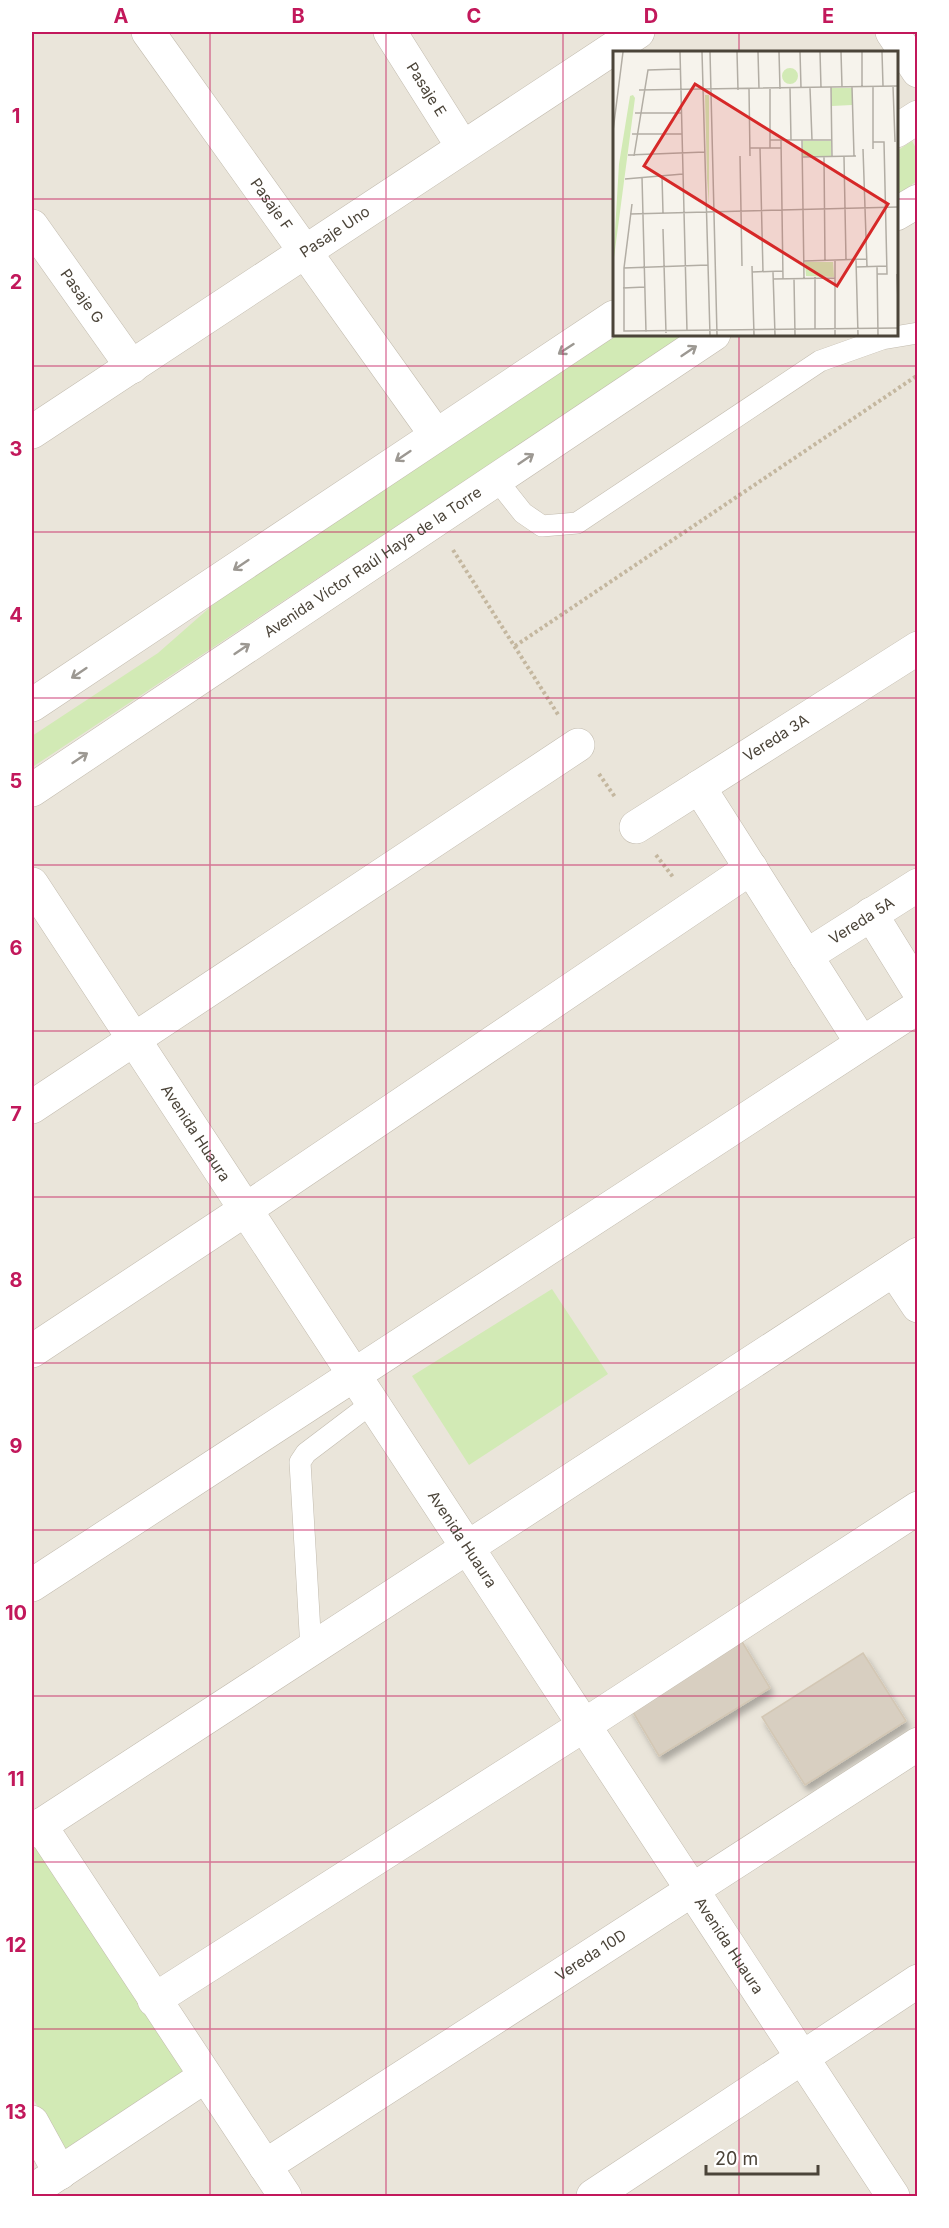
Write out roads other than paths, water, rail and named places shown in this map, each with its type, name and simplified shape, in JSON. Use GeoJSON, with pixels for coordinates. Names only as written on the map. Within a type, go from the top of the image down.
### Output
{"type":"FeatureCollection","features":[{"type":"Feature","properties":{"kind":"street","name":"Pasaje F"},"geometry":{"type":"LineString","coordinates":[[148,32],[306,249],[436,435]]}},
{"type":"Feature","properties":{"kind":"street","name":"Pasaje E"},"geometry":{"type":"LineString","coordinates":[[390,32],[462,146]]}},
{"type":"Feature","properties":{"kind":"street","name":"Pasaje Uno"},"geometry":{"type":"LineString","coordinates":[[32,432],[637,32]]}},
{"type":"Feature","properties":{"kind":"street"},"geometry":{"type":"LineString","coordinates":[[892,32],[918,70]]}},
{"type":"Feature","properties":{"kind":"street"},"geometry":{"type":"LineString","coordinates":[[898,130],[918,117]]}},
{"type":"Feature","properties":{"kind":"street"},"geometry":{"type":"LineString","coordinates":[[898,213],[918,201]]}},
{"type":"Feature","properties":{"kind":"street","name":"Pasaje G"},"geometry":{"type":"LineString","coordinates":[[32,226],[132,367]]}},
{"type":"Feature","properties":{"kind":"street"},"geometry":{"type":"LineString","coordinates":[[32,705],[613,318]]}},
{"type":"Feature","properties":{"kind":"street","name":"Avenida Víctor Raúl Haya de la Torre"},"geometry":{"type":"LineString","coordinates":[[32,790],[711,336]]}},
{"type":"Feature","properties":{"kind":"street","name":"Vereda 3A"},"geometry":{"type":"LineString","coordinates":[[636,827],[918,648]]}},
{"type":"Feature","properties":{"kind":"street"},"geometry":{"type":"LineString","coordinates":[[32,1107],[578,745]]}},
{"type":"Feature","properties":{"kind":"street"},"geometry":{"type":"LineString","coordinates":[[699,787],[861,1042]]}},
{"type":"Feature","properties":{"kind":"street"},"geometry":{"type":"LineString","coordinates":[[32,1351],[751,868]]}},
{"type":"Feature","properties":{"kind":"street","name":"Avenida Huaura"},"geometry":{"type":"LineString","coordinates":[[32,884],[893,2196]]}},
{"type":"Feature","properties":{"kind":"street","name":"Vereda 5A"},"geometry":{"type":"LineString","coordinates":[[806,956],[918,885]]}},
{"type":"Feature","properties":{"kind":"street"},"geometry":{"type":"LineString","coordinates":[[871,914],[918,990]]}},
{"type":"Feature","properties":{"kind":"street"},"geometry":{"type":"LineString","coordinates":[[32,1585],[861,1042],[918,1007]]}},
{"type":"Feature","properties":{"kind":"street"},"geometry":{"type":"LineString","coordinates":[[285,2196],[36,1828],[906,1262],[918,1306]]}},
{"type":"Feature","properties":{"kind":"street"},"geometry":{"type":"LineString","coordinates":[[154,2000],[584,1726],[918,1508]]}},
{"type":"Feature","properties":{"kind":"street","name":"Vereda 10D"},"geometry":{"type":"LineString","coordinates":[[265,2166],[918,1744]]}},
{"type":"Feature","properties":{"kind":"street"},"geometry":{"type":"LineString","coordinates":[[593,2196],[918,1981]]}},
{"type":"Feature","properties":{"kind":"street"},"geometry":{"type":"LineString","coordinates":[[32,2191],[204,2078]]}},
{"type":"Feature","properties":{"kind":"street"},"geometry":{"type":"LineString","coordinates":[[32,2122],[60,2173]]}},
{"type":"Feature","properties":{"kind":"lane"},"geometry":{"type":"LineString","coordinates":[[898,335],[918,333]]}},
{"type":"Feature","properties":{"kind":"lane"},"geometry":{"type":"LineString","coordinates":[[496,479],[523,513],[542,526],[577,523],[820,361],[882,337]]}},
{"type":"Feature","properties":{"kind":"lane"},"geometry":{"type":"LineString","coordinates":[[311,1649],[300,1462],[306,1454],[372,1403]]}}]}
